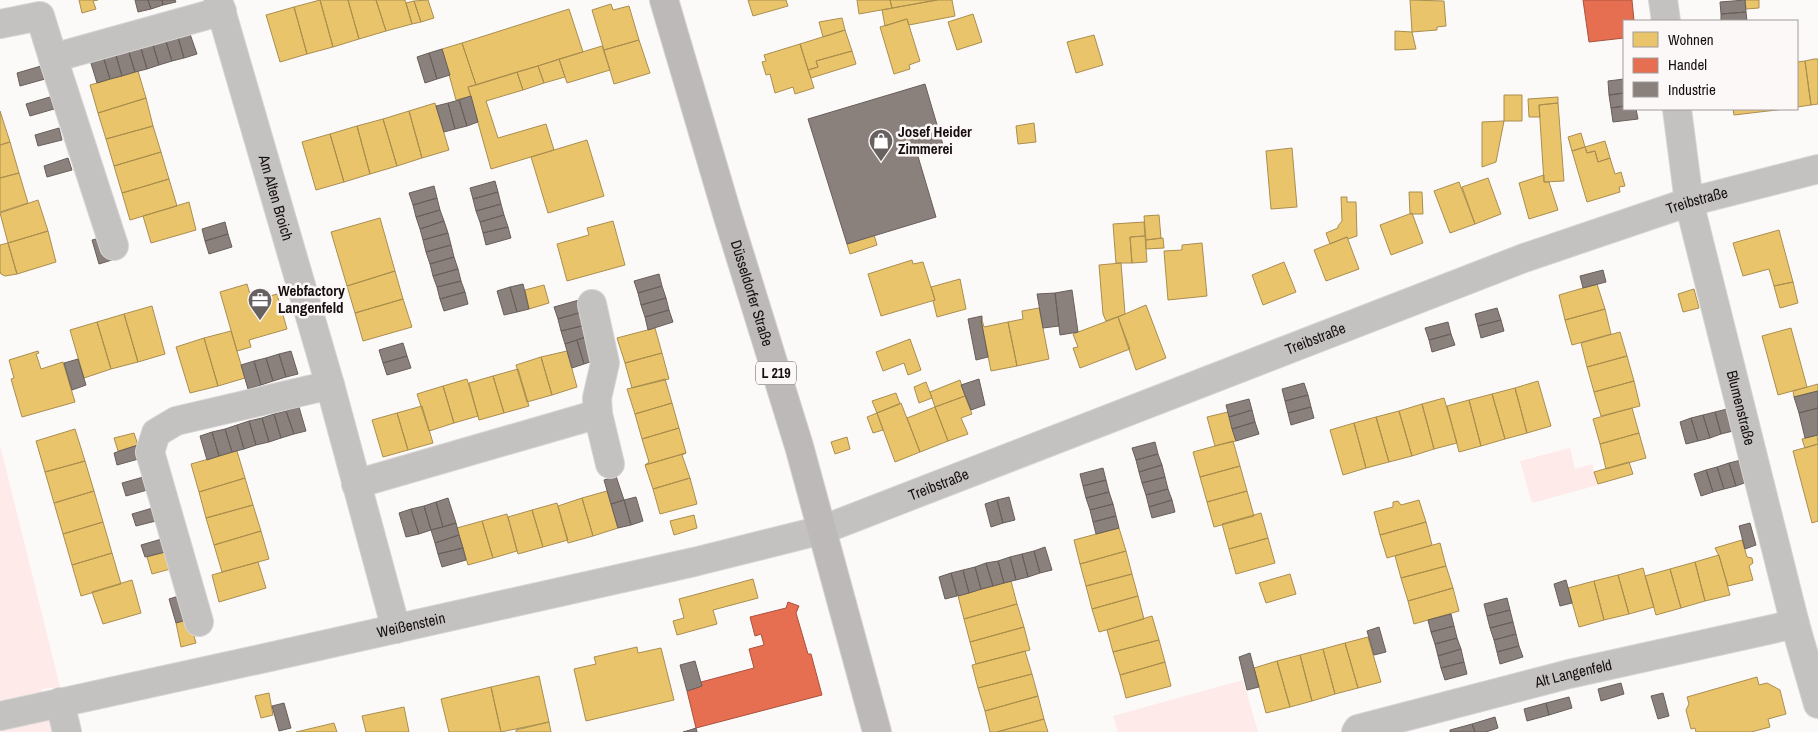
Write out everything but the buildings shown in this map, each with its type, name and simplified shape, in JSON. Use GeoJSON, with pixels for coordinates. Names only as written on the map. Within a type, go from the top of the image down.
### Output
{"type":"FeatureCollection","features":[{"type":"Feature","properties":{"kind":"main road","name":"Düsseldorfer Straße"},"geometry":{"type":"LineString","coordinates":[[664,0],[728,217],[799,446],[877,732]]}},
{"type":"Feature","properties":{"kind":"street"},"geometry":{"type":"LineString","coordinates":[[1663,0],[1666,20]]}},
{"type":"Feature","properties":{"kind":"street","name":"Am Alten Broich"},"geometry":{"type":"LineString","coordinates":[[54,58],[220,6],[330,385],[396,629]]}},
{"type":"Feature","properties":{"kind":"street"},"geometry":{"type":"LineString","coordinates":[[0,24],[40,16],[114,246]]}},
{"type":"Feature","properties":{"kind":"street","name":"Blumenstraße"},"geometry":{"type":"LineString","coordinates":[[1677,110],[1689,202],[1795,624],[1818,704]]}},
{"type":"Feature","properties":{"kind":"street","name":"Treibstraße"},"geometry":{"type":"LineString","coordinates":[[822,530],[1524,258],[1689,202],[1818,169]]}},
{"type":"Feature","properties":{"kind":"street"},"geometry":{"type":"LineString","coordinates":[[592,304],[605,363],[597,398],[598,414],[610,464]]}},
{"type":"Feature","properties":{"kind":"street"},"geometry":{"type":"LineString","coordinates":[[199,622],[150,452],[156,433],[176,421],[330,385]]}},
{"type":"Feature","properties":{"kind":"street"},"geometry":{"type":"LineString","coordinates":[[356,484],[598,414]]}},
{"type":"Feature","properties":{"kind":"street","name":"Weißenstein"},"geometry":{"type":"LineString","coordinates":[[0,716],[685,564],[822,530]]}},
{"type":"Feature","properties":{"kind":"street","name":"Alt Langenfeld"},"geometry":{"type":"LineString","coordinates":[[1356,732],[1570,674],[1795,624]]}},
{"type":"Feature","properties":{"kind":"street"},"geometry":{"type":"LineString","coordinates":[[60,702],[67,732]]}},
{"type":"Feature","properties":{"kind":"shaded area"},"geometry":{"type":"Polygon","coordinates":[[[0,445],[60,687],[42,689],[52,732],[0,732],[0,445]]]}},
{"type":"Feature","properties":{"kind":"shaded area"},"geometry":{"type":"Polygon","coordinates":[[[1570,448],[1575,469],[1592,464],[1598,485],[1532,503],[1520,461],[1570,448]]]}},
{"type":"Feature","properties":{"kind":"shaded area"},"geometry":{"type":"Polygon","coordinates":[[[1243,680],[1258,732],[1118,732],[1113,716],[1243,680]]]}},
{"type":"Feature","properties":{"kind":"place","name":"Josef Heider Zimmerei"},"geometry":{"type":"Point","coordinates":[881,162]}},
{"type":"Feature","properties":{"kind":"place","name":"Webfactory Langenfeld"},"geometry":{"type":"Point","coordinates":[260,321]}}]}
